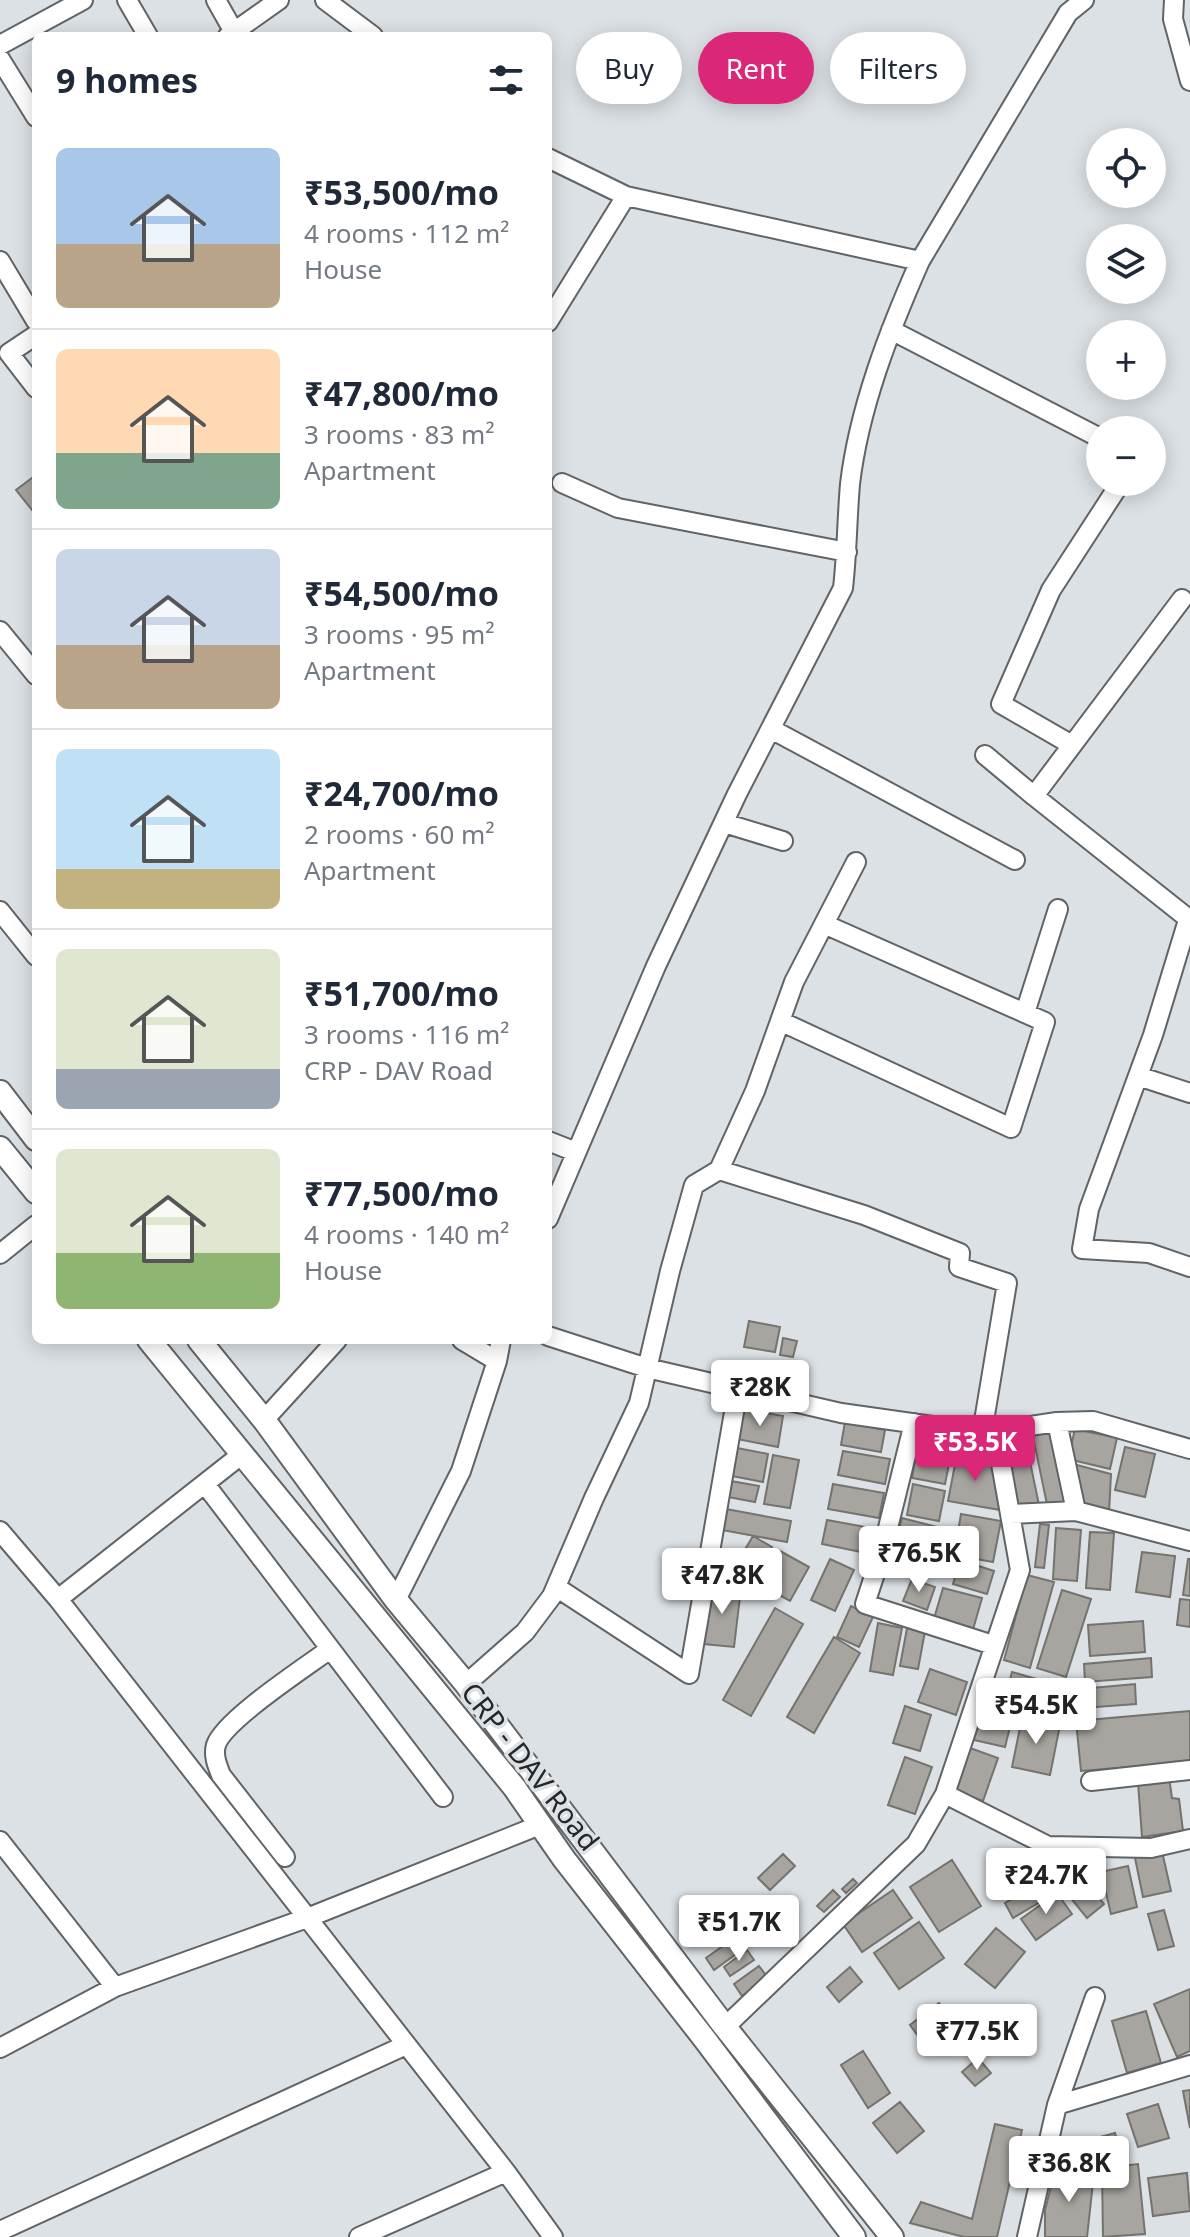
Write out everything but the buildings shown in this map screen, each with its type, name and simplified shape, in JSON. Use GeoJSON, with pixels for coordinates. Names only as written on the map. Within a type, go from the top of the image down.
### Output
{"type":"FeatureCollection","features":[{"type":"Feature","properties":{"kind":"street"},"geometry":{"type":"LineString","coordinates":[[0,45],[83,0]]}},
{"type":"Feature","properties":{"kind":"street"},"geometry":{"type":"LineString","coordinates":[[127,0],[146,32]]}},
{"type":"Feature","properties":{"kind":"street"},"geometry":{"type":"LineString","coordinates":[[216,0],[230,32]]}},
{"type":"Feature","properties":{"kind":"street"},"geometry":{"type":"LineString","coordinates":[[234,32],[279,0]]}},
{"type":"Feature","properties":{"kind":"street"},"geometry":{"type":"LineString","coordinates":[[325,0],[363,32]]}},
{"type":"Feature","properties":{"kind":"street"},"geometry":{"type":"LineString","coordinates":[[552,1209],[656,966],[724,823],[843,588],[850,484],[863,419],[891,330],[920,261],[1068,13],[1084,0]]}},
{"type":"Feature","properties":{"kind":"street"},"geometry":{"type":"LineString","coordinates":[[1174,0],[1173,19],[1184,46],[1190,81]]}},
{"type":"Feature","properties":{"kind":"street"},"geometry":{"type":"LineString","coordinates":[[0,59],[6,83],[32,112]]}},
{"type":"Feature","properties":{"kind":"street"},"geometry":{"type":"LineString","coordinates":[[552,160],[626,196],[920,261]]}},
{"type":"Feature","properties":{"kind":"street"},"geometry":{"type":"LineString","coordinates":[[552,316],[626,196]]}},
{"type":"Feature","properties":{"kind":"street"},"geometry":{"type":"LineString","coordinates":[[0,261],[32,314]]}},
{"type":"Feature","properties":{"kind":"street"},"geometry":{"type":"LineString","coordinates":[[891,330],[1086,431]]}},
{"type":"Feature","properties":{"kind":"street"},"geometry":{"type":"LineString","coordinates":[[32,338],[5,356],[32,384]]}},
{"type":"Feature","properties":{"kind":"street"},"geometry":{"type":"LineString","coordinates":[[562,483],[618,508],[847,552]]}},
{"type":"Feature","properties":{"kind":"street"},"geometry":{"type":"LineString","coordinates":[[1072,745],[1001,704],[1051,590],[1112,496]]}},
{"type":"Feature","properties":{"kind":"street"},"geometry":{"type":"LineString","coordinates":[[1034,796],[1182,599]]}},
{"type":"Feature","properties":{"kind":"street"},"geometry":{"type":"LineString","coordinates":[[0,631],[32,670]]}},
{"type":"Feature","properties":{"kind":"street"},"geometry":{"type":"LineString","coordinates":[[771,729],[1015,860]]}},
{"type":"Feature","properties":{"kind":"street"},"geometry":{"type":"LineString","coordinates":[[985,755],[1189,920],[1138,1076],[1089,1209],[1082,1249],[1149,1253],[1190,1267]]}},
{"type":"Feature","properties":{"kind":"street"},"geometry":{"type":"LineString","coordinates":[[724,823],[783,841]]}},
{"type":"Feature","properties":{"kind":"street"},"geometry":{"type":"LineString","coordinates":[[466,1684],[525,1632],[556,1587],[639,1403],[694,1185],[719,1170],[755,1091],[794,982],[856,862]]}},
{"type":"Feature","properties":{"kind":"street"},"geometry":{"type":"LineString","coordinates":[[1025,1013],[1058,909]]}},
{"type":"Feature","properties":{"kind":"street"},"geometry":{"type":"LineString","coordinates":[[0,911],[32,951]]}},
{"type":"Feature","properties":{"kind":"street"},"geometry":{"type":"LineString","coordinates":[[780,1021],[1011,1128],[1045,1022],[824,924]]}},
{"type":"Feature","properties":{"kind":"street"},"geometry":{"type":"LineString","coordinates":[[1138,1076],[1190,1093]]}},
{"type":"Feature","properties":{"kind":"street"},"geometry":{"type":"LineString","coordinates":[[0,1092],[32,1134]]}},
{"type":"Feature","properties":{"kind":"street"},"geometry":{"type":"LineString","coordinates":[[552,1143],[576,1152]]}},
{"type":"Feature","properties":{"kind":"street"},"geometry":{"type":"LineString","coordinates":[[0,1148],[32,1187]]}},
{"type":"Feature","properties":{"kind":"street"},"geometry":{"type":"LineString","coordinates":[[719,1170],[864,1215],[960,1253],[959,1267],[1007,1283],[988,1432],[1010,1514],[1020,1570],[945,1794],[916,1844],[725,2027]]}},
{"type":"Feature","properties":{"kind":"street"},"geometry":{"type":"LineString","coordinates":[[0,1254],[32,1228]]}},
{"type":"Feature","properties":{"kind":"street"},"geometry":{"type":"LineString","coordinates":[[552,1337],[647,1368],[841,1413],[988,1432],[1057,1422],[1093,1421],[1190,1449]]}},
{"type":"Feature","properties":{"kind":"street","name":"CRP - DAV Road"},"geometry":{"type":"LineString","coordinates":[[158,1344],[241,1455],[514,1787],[854,2237]]}},
{"type":"Feature","properties":{"kind":"street","name":"CRP - DAV Road"},"geometry":{"type":"LineString","coordinates":[[202,1344],[264,1420],[396,1600],[466,1684],[725,2027],[892,2237]]}},
{"type":"Feature","properties":{"kind":"street"},"geometry":{"type":"LineString","coordinates":[[264,1420],[333,1344]]}},
{"type":"Feature","properties":{"kind":"street"},"geometry":{"type":"LineString","coordinates":[[469,1344],[497,1361]]}},
{"type":"Feature","properties":{"kind":"street"},"geometry":{"type":"LineString","coordinates":[[396,1600],[461,1471],[500,1344]]}},
{"type":"Feature","properties":{"kind":"street"},"geometry":{"type":"LineString","coordinates":[[556,1587],[689,1674],[738,1389]]}},
{"type":"Feature","properties":{"kind":"street"},"geometry":{"type":"LineString","coordinates":[[1057,1422],[1076,1511]]}},
{"type":"Feature","properties":{"kind":"street"},"geometry":{"type":"LineString","coordinates":[[914,1423],[882,1552],[865,1604],[993,1645]]}},
{"type":"Feature","properties":{"kind":"street"},"geometry":{"type":"LineString","coordinates":[[58,1599],[241,1455]]}},
{"type":"Feature","properties":{"kind":"street"},"geometry":{"type":"LineString","coordinates":[[205,1484],[443,1797]]}},
{"type":"Feature","properties":{"kind":"street"},"geometry":{"type":"LineString","coordinates":[[1010,1514],[1076,1511],[1190,1541]]}},
{"type":"Feature","properties":{"kind":"street"},"geometry":{"type":"LineString","coordinates":[[0,1531],[58,1599],[506,2172],[553,2237]]}},
{"type":"Feature","properties":{"kind":"street"},"geometry":{"type":"LineString","coordinates":[[285,1857],[221,1775],[216,1762],[216,1746],[230,1725],[330,1649]]}},
{"type":"Feature","properties":{"kind":"street"},"geometry":{"type":"LineString","coordinates":[[1091,1781],[1190,1770]]}},
{"type":"Feature","properties":{"kind":"street"},"geometry":{"type":"LineString","coordinates":[[945,1794],[1048,1846],[1151,1848],[1190,1839]]}},
{"type":"Feature","properties":{"kind":"street"},"geometry":{"type":"LineString","coordinates":[[0,2048],[115,1987],[307,1918],[540,1825]]}},
{"type":"Feature","properties":{"kind":"street"},"geometry":{"type":"LineString","coordinates":[[0,1841],[115,1987]]}},
{"type":"Feature","properties":{"kind":"street"},"geometry":{"type":"LineString","coordinates":[[1027,2237],[1057,2105],[1095,1997]]}},
{"type":"Feature","properties":{"kind":"street"},"geometry":{"type":"LineString","coordinates":[[0,2231],[406,2045]]}},
{"type":"Feature","properties":{"kind":"street"},"geometry":{"type":"LineString","coordinates":[[1057,2105],[1190,2065]]}},
{"type":"Feature","properties":{"kind":"street"},"geometry":{"type":"LineString","coordinates":[[359,2237],[506,2172]]}}]}
